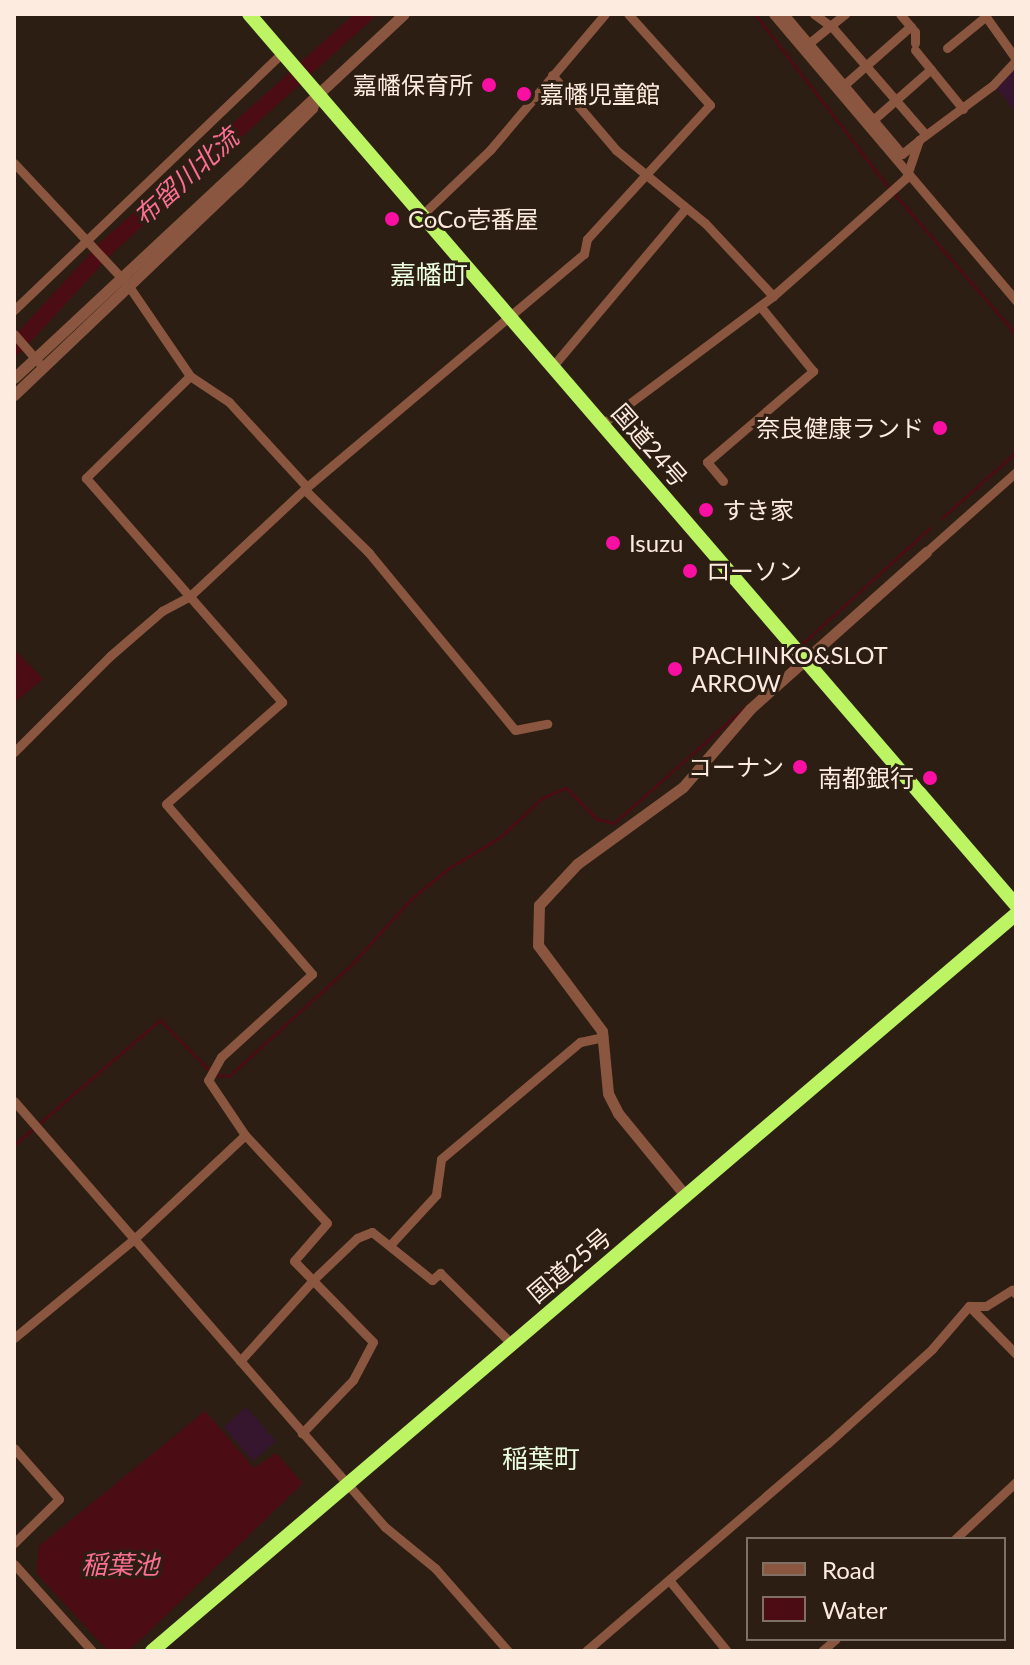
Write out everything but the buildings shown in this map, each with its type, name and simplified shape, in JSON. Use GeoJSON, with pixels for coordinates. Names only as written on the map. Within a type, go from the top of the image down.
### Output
{"type":"FeatureCollection","features":[{"type":"Feature","properties":{"kind":"highway","name":"国道24号"},"geometry":{"type":"LineString","coordinates":[[249,14],[1016,905]]}},
{"type":"Feature","properties":{"kind":"highway","name":"国道25号"},"geometry":{"type":"LineString","coordinates":[[152,1651],[1016,914]]}},
{"type":"Feature","properties":{"kind":"street"},"geometry":{"type":"LineString","coordinates":[[14,395],[36,359],[116,272],[315,89],[404,14]]}},
{"type":"Feature","properties":{"kind":"street"},"geometry":{"type":"LineString","coordinates":[[422,215],[490,150],[605,14]]}},
{"type":"Feature","properties":{"kind":"street"},"geometry":{"type":"LineString","coordinates":[[14,752],[110,656],[162,611],[190,596],[306,488],[584,254],[587,239],[647,179],[710,105],[628,14]]}},
{"type":"Feature","properties":{"kind":"street"},"geometry":{"type":"LineString","coordinates":[[773,14],[910,169],[1016,301]]}},
{"type":"Feature","properties":{"kind":"street"},"geometry":{"type":"LineString","coordinates":[[784,14],[902,154],[910,169]]}},
{"type":"Feature","properties":{"kind":"street"},"geometry":{"type":"LineString","coordinates":[[814,14],[895,99],[922,137]]}},
{"type":"Feature","properties":{"kind":"street"},"geometry":{"type":"LineString","coordinates":[[808,44],[845,14]]}},
{"type":"Feature","properties":{"kind":"street"},"geometry":{"type":"LineString","coordinates":[[900,14],[911,26],[915,46],[963,109]]}},
{"type":"Feature","properties":{"kind":"street"},"geometry":{"type":"LineString","coordinates":[[902,154],[963,109],[1016,60],[984,16],[947,48]]}},
{"type":"Feature","properties":{"kind":"street"},"geometry":{"type":"LineString","coordinates":[[844,85],[911,26]]}},
{"type":"Feature","properties":{"kind":"street"},"geometry":{"type":"LineString","coordinates":[[14,310],[87,239],[287,57]]}},
{"type":"Feature","properties":{"kind":"street"},"geometry":{"type":"LineString","coordinates":[[873,120],[931,69]]}},
{"type":"Feature","properties":{"kind":"street"},"geometry":{"type":"LineString","coordinates":[[552,75],[647,179],[705,223],[773,296]]}},
{"type":"Feature","properties":{"kind":"street"},"geometry":{"type":"LineString","coordinates":[[14,378],[128,285],[312,108],[315,89]]}},
{"type":"Feature","properties":{"kind":"street"},"geometry":{"type":"LineString","coordinates":[[602,424],[773,296],[897,186],[910,169],[922,137]]}},
{"type":"Feature","properties":{"kind":"street"},"geometry":{"type":"LineString","coordinates":[[14,163],[128,285],[190,376],[229,402],[369,553],[515,730],[547,724]]}},
{"type":"Feature","properties":{"kind":"street"},"geometry":{"type":"LineString","coordinates":[[552,367],[685,209]]}},
{"type":"Feature","properties":{"kind":"street"},"geometry":{"type":"LineString","coordinates":[[723,481],[707,462],[813,371],[760,306]]}},
{"type":"Feature","properties":{"kind":"street"},"geometry":{"type":"LineString","coordinates":[[14,334],[36,359]]}},
{"type":"Feature","properties":{"kind":"street"},"geometry":{"type":"LineString","coordinates":[[190,376],[86,478],[282,702],[166,804],[312,974],[209,1073],[210,1085],[245,1135],[327,1223],[294,1261],[373,1342],[353,1380],[302,1433]]}},
{"type":"Feature","properties":{"kind":"street"},"geometry":{"type":"LineString","coordinates":[[685,1195],[618,1113],[608,1093],[603,1037],[597,1018],[538,945],[534,924],[539,905],[577,864],[683,787],[750,709],[1016,472]]}},
{"type":"Feature","properties":{"kind":"street"},"geometry":{"type":"LineString","coordinates":[[391,1244],[436,1195],[441,1159],[580,1042],[603,1037]]}},
{"type":"Feature","properties":{"kind":"street"},"geometry":{"type":"LineString","coordinates":[[14,1101],[385,1527],[435,1568],[508,1651]]}},
{"type":"Feature","properties":{"kind":"street"},"geometry":{"type":"LineString","coordinates":[[14,1338],[134,1239],[245,1135]]}},
{"type":"Feature","properties":{"kind":"street"},"geometry":{"type":"LineString","coordinates":[[240,1361],[314,1279],[357,1238],[372,1232],[391,1244],[432,1280],[440,1273],[511,1343]]}},
{"type":"Feature","properties":{"kind":"street"},"geometry":{"type":"LineString","coordinates":[[586,1651],[909,1370],[969,1306],[986,1306],[1012,1290],[1016,1294]]}},
{"type":"Feature","properties":{"kind":"street"},"geometry":{"type":"LineString","coordinates":[[969,1306],[1016,1354]]}},
{"type":"Feature","properties":{"kind":"street"},"geometry":{"type":"LineString","coordinates":[[14,1448],[59,1499],[14,1543]]}},
{"type":"Feature","properties":{"kind":"street"},"geometry":{"type":"LineString","coordinates":[[957,1537],[1016,1482]]}},
{"type":"Feature","properties":{"kind":"street"},"geometry":{"type":"LineString","coordinates":[[14,1564],[92,1651]]}},
{"type":"Feature","properties":{"kind":"street"},"geometry":{"type":"LineString","coordinates":[[669,1580],[727,1651]]}},
{"type":"Feature","properties":{"kind":"shaded area"},"geometry":{"type":"Polygon","coordinates":[[[1016,67],[1016,112],[996,88],[1016,67]]]}},
{"type":"Feature","properties":{"kind":"shaded area"},"geometry":{"type":"Polygon","coordinates":[[[246,1407],[276,1441],[253,1461],[224,1427],[246,1407]]]}},
{"type":"Feature","properties":{"kind":"water"},"geometry":{"type":"Polygon","coordinates":[[[14,649],[43,679],[14,703],[14,649]]]}},
{"type":"Feature","properties":{"kind":"water","name":"稲葉池"},"geometry":{"type":"Polygon","coordinates":[[[205,1411],[254,1468],[276,1453],[303,1483],[129,1651],[108,1651],[36,1573],[39,1546],[205,1411]]]}},
{"type":"Feature","properties":{"kind":"waterway","name":"布留川北流"},"geometry":{"type":"LineString","coordinates":[[14,348],[104,250],[366,14]]}},
{"type":"Feature","properties":{"kind":"waterway"},"geometry":{"type":"LineString","coordinates":[[755,14],[885,183],[1016,334]]}},
{"type":"Feature","properties":{"kind":"waterway"},"geometry":{"type":"LineString","coordinates":[[942,518],[1016,452]]}},
{"type":"Feature","properties":{"kind":"waterway"},"geometry":{"type":"LineString","coordinates":[[803,643],[930,528]]}},
{"type":"Feature","properties":{"kind":"waterway"},"geometry":{"type":"LineString","coordinates":[[789,668],[794,660]]}},
{"type":"Feature","properties":{"kind":"waterway"},"geometry":{"type":"LineString","coordinates":[[215,1075],[229,1076],[350,966],[412,898],[449,868],[499,838],[542,798],[566,788],[597,819],[614,823],[745,707]]}},
{"type":"Feature","properties":{"kind":"waterway"},"geometry":{"type":"LineString","coordinates":[[14,1145],[160,1020],[209,1070]]}},
{"type":"Feature","properties":{"kind":"place","name":"嘉幡保育所"},"geometry":{"type":"Point","coordinates":[489,85]}},
{"type":"Feature","properties":{"kind":"place","name":"嘉幡児童館"},"geometry":{"type":"Point","coordinates":[524,94]}},
{"type":"Feature","properties":{"kind":"place","name":"CoCo壱番屋"},"geometry":{"type":"Point","coordinates":[392,219]}},
{"type":"Feature","properties":{"kind":"place","name":"奈良健康ランド"},"geometry":{"type":"Point","coordinates":[940,428]}},
{"type":"Feature","properties":{"kind":"place","name":"すき家"},"geometry":{"type":"Point","coordinates":[706,510]}},
{"type":"Feature","properties":{"kind":"place","name":"Isuzu"},"geometry":{"type":"Point","coordinates":[613,543]}},
{"type":"Feature","properties":{"kind":"place","name":"ローソン"},"geometry":{"type":"Point","coordinates":[690,571]}},
{"type":"Feature","properties":{"kind":"place","name":"PACHINKO&SLOT ARROW"},"geometry":{"type":"Point","coordinates":[675,669]}},
{"type":"Feature","properties":{"kind":"place","name":"コーナン"},"geometry":{"type":"Point","coordinates":[800,767]}},
{"type":"Feature","properties":{"kind":"place","name":"南都銀行"},"geometry":{"type":"Point","coordinates":[930,778]}},
{"type":"Feature","properties":{"kind":"district","name":"嘉幡町"},"geometry":{"type":"Point","coordinates":[429,275]}},
{"type":"Feature","properties":{"kind":"district","name":"稲葉町"},"geometry":{"type":"Point","coordinates":[541,1459]}}]}
